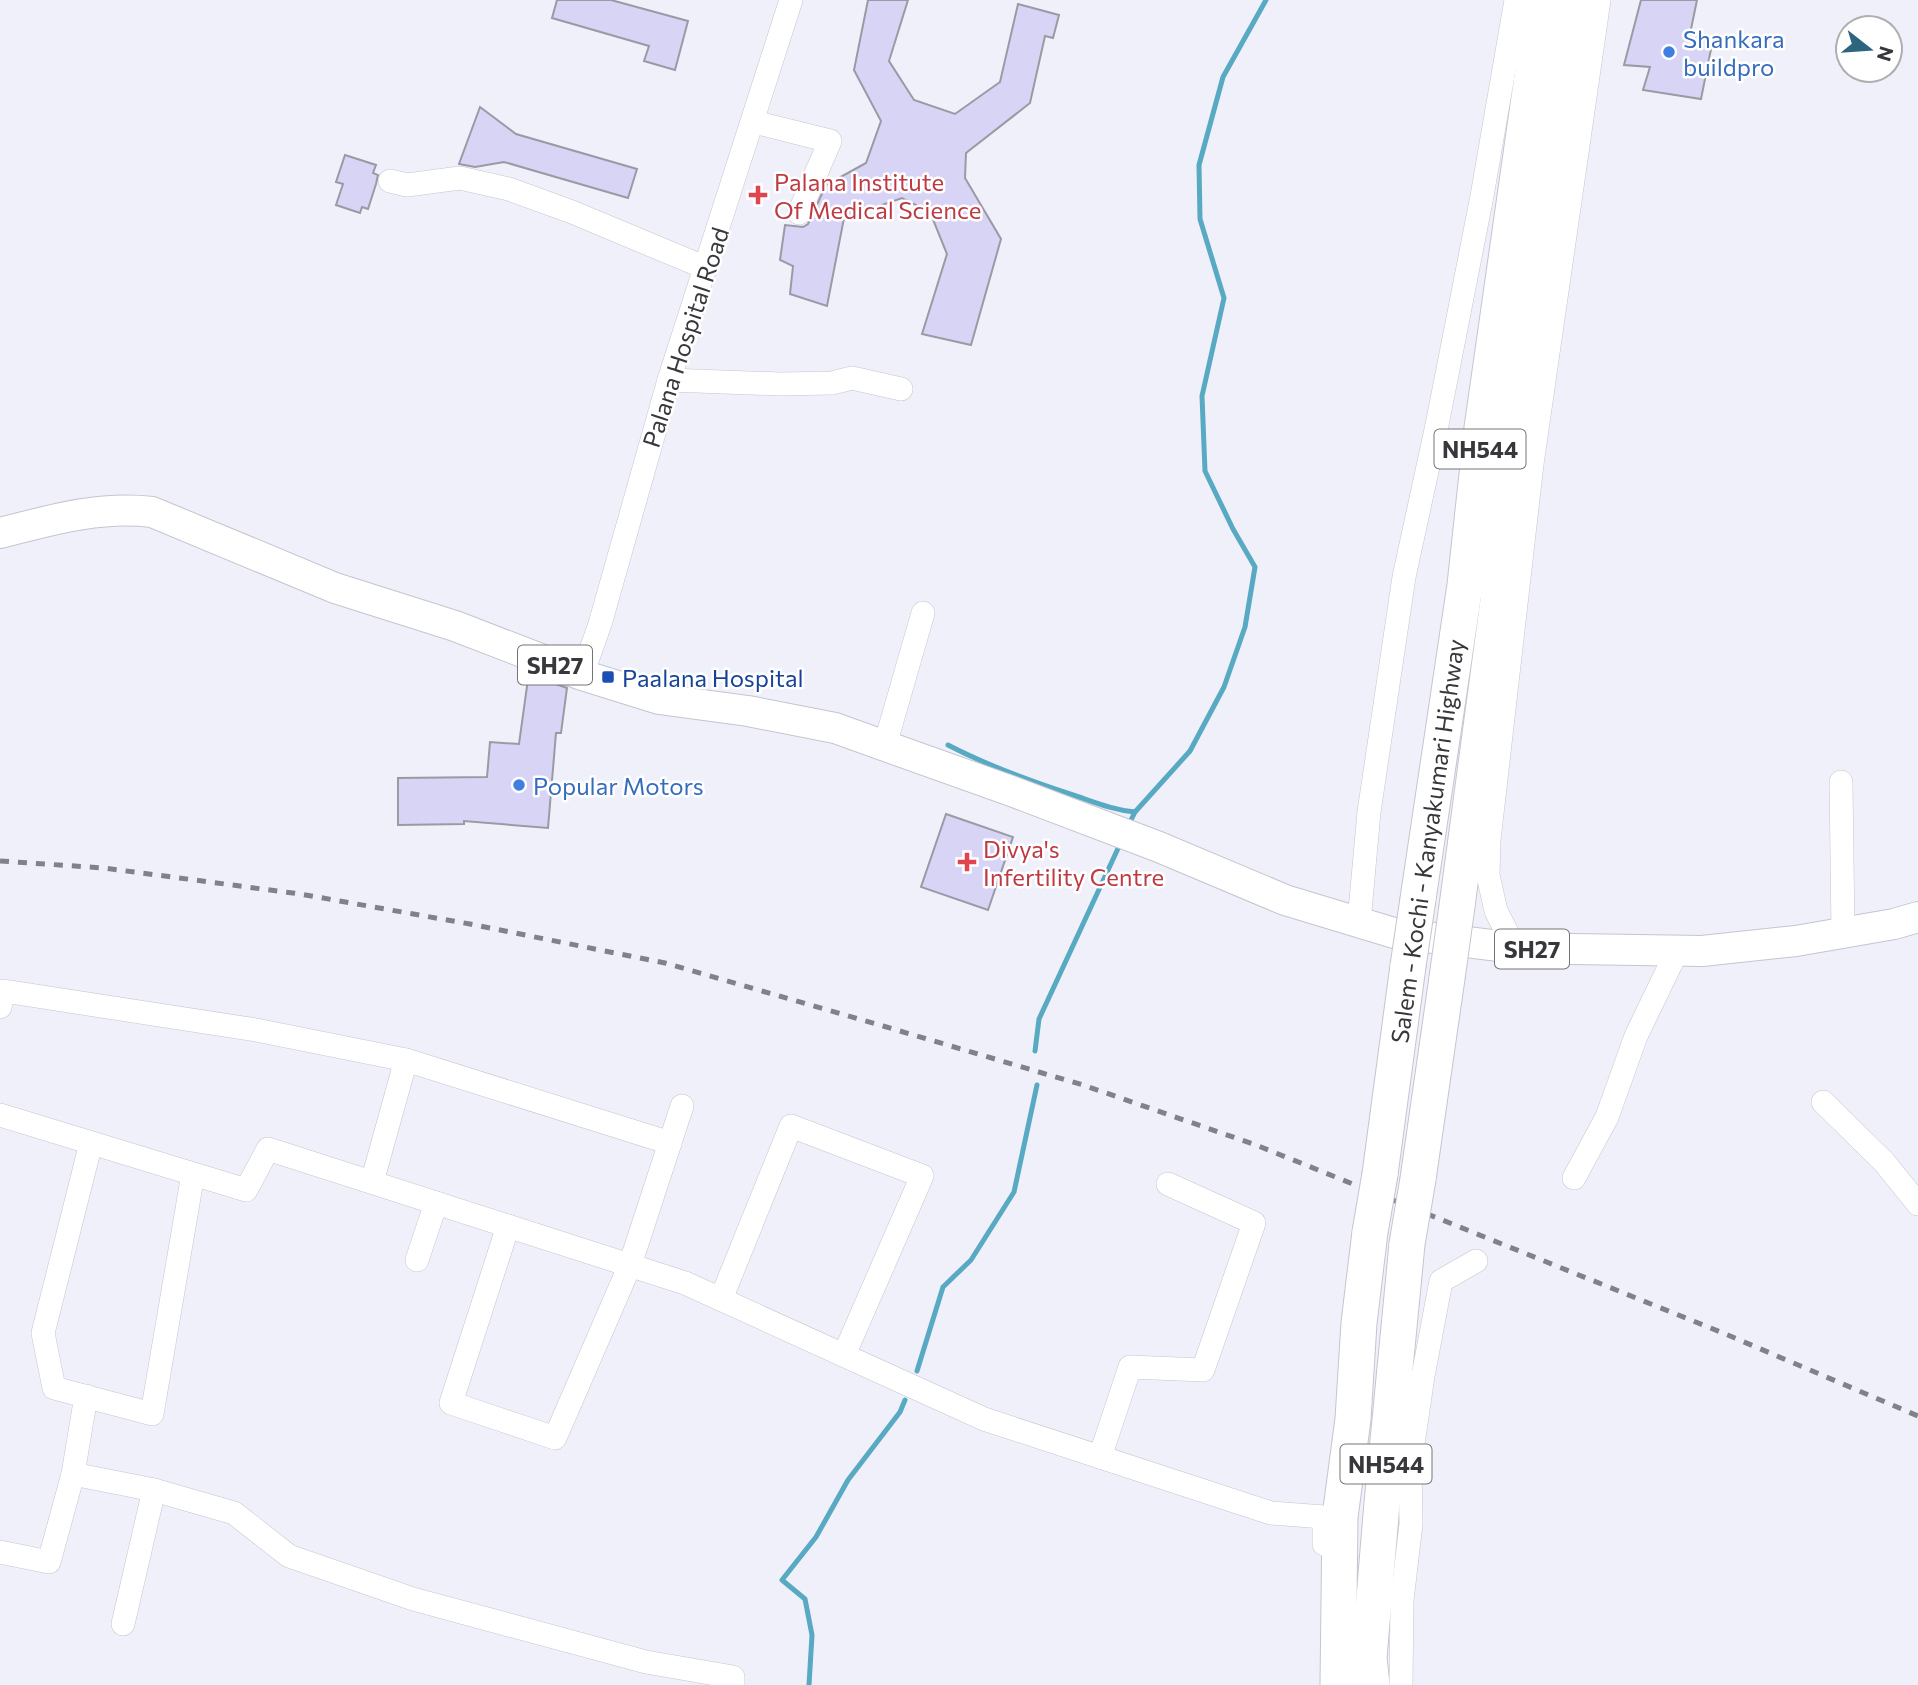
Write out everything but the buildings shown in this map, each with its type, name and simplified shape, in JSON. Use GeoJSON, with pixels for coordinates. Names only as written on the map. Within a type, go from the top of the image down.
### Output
{"type":"FeatureCollection","features":[{"type":"Feature","properties":{"kind":"highway","name":"Salem - Kochi - Kanyakumari Highway"},"geometry":{"type":"LineString","coordinates":[[1338,1685],[1340,1517],[1353,1419],[1359,1323],[1370,1232],[1465,585],[1482,428],[1543,0]]}},
{"type":"Feature","properties":{"kind":"highway","name":"Salem - Kochi - Kanyakumari Highway"},"geometry":{"type":"LineString","coordinates":[[1372,1685],[1369,1658],[1407,1244],[1457,906],[1498,601],[1507,480],[1575,0]]}},
{"type":"Feature","properties":{"kind":"main road","name":"SH27"},"geometry":{"type":"LineString","coordinates":[[0,533],[66,517],[122,509],[152,512],[335,588],[456,626],[582,675],[659,699],[748,710],[835,728],[1014,792],[1285,900],[1394,933],[1515,948],[1677,951],[1742,947],[1843,933],[1918,917]]}},
{"type":"Feature","properties":{"kind":"street","name":"Palana Hospital Road"},"geometry":{"type":"LineString","coordinates":[[582,675],[669,380],[791,0]]}},
{"type":"Feature","properties":{"kind":"street"},"geometry":{"type":"LineString","coordinates":[[1359,922],[1369,811],[1404,577],[1482,195],[1516,0]]}},
{"type":"Feature","properties":{"kind":"street"},"geometry":{"type":"LineString","coordinates":[[1515,948],[1496,912],[1488,875],[1489,841],[1532,464],[1599,0]]}},
{"type":"Feature","properties":{"kind":"street"},"geometry":{"type":"LineString","coordinates":[[754,122],[830,141],[799,213]]}},
{"type":"Feature","properties":{"kind":"street"},"geometry":{"type":"LineString","coordinates":[[390,181],[407,185],[460,178],[509,189],[572,212],[706,268]]}},
{"type":"Feature","properties":{"kind":"street"},"geometry":{"type":"LineString","coordinates":[[669,380],[780,384],[832,383],[852,378],[901,389]]}},
{"type":"Feature","properties":{"kind":"street"},"geometry":{"type":"LineString","coordinates":[[885,745],[923,613]]}},
{"type":"Feature","properties":{"kind":"street"},"geometry":{"type":"LineString","coordinates":[[1841,782],[1843,933]]}},
{"type":"Feature","properties":{"kind":"street"},"geometry":{"type":"LineString","coordinates":[[1574,1178],[1606,1117],[1636,1036],[1677,951]]}},
{"type":"Feature","properties":{"kind":"street"},"geometry":{"type":"LineString","coordinates":[[0,1007],[4,991],[256,1030],[406,1060],[670,1143]]}},
{"type":"Feature","properties":{"kind":"street"},"geometry":{"type":"LineString","coordinates":[[372,1182],[406,1060]]}},
{"type":"Feature","properties":{"kind":"street"},"geometry":{"type":"LineString","coordinates":[[1823,1102],[1884,1161],[1918,1204]]}},
{"type":"Feature","properties":{"kind":"street"},"geometry":{"type":"LineString","coordinates":[[508,1226],[451,1404],[555,1438],[630,1265],[682,1105]]}},
{"type":"Feature","properties":{"kind":"street"},"geometry":{"type":"LineString","coordinates":[[0,1115],[246,1190],[268,1149],[685,1283],[984,1419],[1271,1513],[1324,1517],[1324,1685]]}},
{"type":"Feature","properties":{"kind":"street"},"geometry":{"type":"LineString","coordinates":[[721,1299],[791,1126],[922,1175],[844,1355]]}},
{"type":"Feature","properties":{"kind":"street"},"geometry":{"type":"LineString","coordinates":[[91,1143],[43,1333],[54,1388],[152,1414],[193,1174]]}},
{"type":"Feature","properties":{"kind":"street"},"geometry":{"type":"LineString","coordinates":[[1100,1457],[1130,1367],[1203,1370],[1254,1223],[1168,1184]]}},
{"type":"Feature","properties":{"kind":"street"},"geometry":{"type":"LineString","coordinates":[[417,1260],[436,1203]]}},
{"type":"Feature","properties":{"kind":"street"},"geometry":{"type":"LineString","coordinates":[[1401,1685],[1402,1600],[1410,1524],[1410,1464],[1423,1376],[1441,1281],[1476,1261]]}},
{"type":"Feature","properties":{"kind":"street"},"geometry":{"type":"LineString","coordinates":[[0,1552],[49,1562],[73,1474],[86,1396]]}},
{"type":"Feature","properties":{"kind":"street"},"geometry":{"type":"LineString","coordinates":[[73,1474],[154,1490],[234,1513],[289,1556],[413,1599],[646,1662],[733,1677],[733,1685]]}},
{"type":"Feature","properties":{"kind":"street"},"geometry":{"type":"LineString","coordinates":[[123,1624],[154,1490]]}},
{"type":"Feature","properties":{"kind":"waterway"},"geometry":{"type":"LineString","coordinates":[[1128,826],[1135,812],[1190,751],[1224,687],[1245,627],[1255,567],[1205,471],[1202,396],[1224,298],[1200,219],[1199,165],[1223,77],[1266,0]]}},
{"type":"Feature","properties":{"kind":"waterway"},"geometry":{"type":"LineString","coordinates":[[948,745],[1025,779],[1104,805],[1135,812]]}},
{"type":"Feature","properties":{"kind":"waterway"},"geometry":{"type":"LineString","coordinates":[[1035,1051],[1039,1019],[1121,842]]}},
{"type":"Feature","properties":{"kind":"waterway"},"geometry":{"type":"LineString","coordinates":[[917,1371],[943,1287],[971,1260],[1014,1192],[1037,1085]]}},
{"type":"Feature","properties":{"kind":"waterway"},"geometry":{"type":"LineString","coordinates":[[809,1685],[812,1635],[805,1599],[782,1580],[816,1537],[848,1480],[900,1412],[905,1400]]}},
{"type":"Feature","properties":{"kind":"railway"},"geometry":{"type":"LineString","coordinates":[[0,861],[104,868],[300,894],[470,924],[665,963],[883,1026],[1083,1085],[1256,1145],[1723,1333],[1918,1416]]}},
{"type":"Feature","properties":{"kind":"place","name":"Shankara buildpro"},"geometry":{"type":"Point","coordinates":[1669,52]}},
{"type":"Feature","properties":{"kind":"place","name":"Palana Institute Of Medical Science"},"geometry":{"type":"Point","coordinates":[758,195]}},
{"type":"Feature","properties":{"kind":"place","name":"Paalana Hospital"},"geometry":{"type":"Point","coordinates":[608,677]}},
{"type":"Feature","properties":{"kind":"place","name":"Popular Motors"},"geometry":{"type":"Point","coordinates":[519,785]}},
{"type":"Feature","properties":{"kind":"place","name":"Divya's Infertility Centre"},"geometry":{"type":"Point","coordinates":[967,862]}}]}
